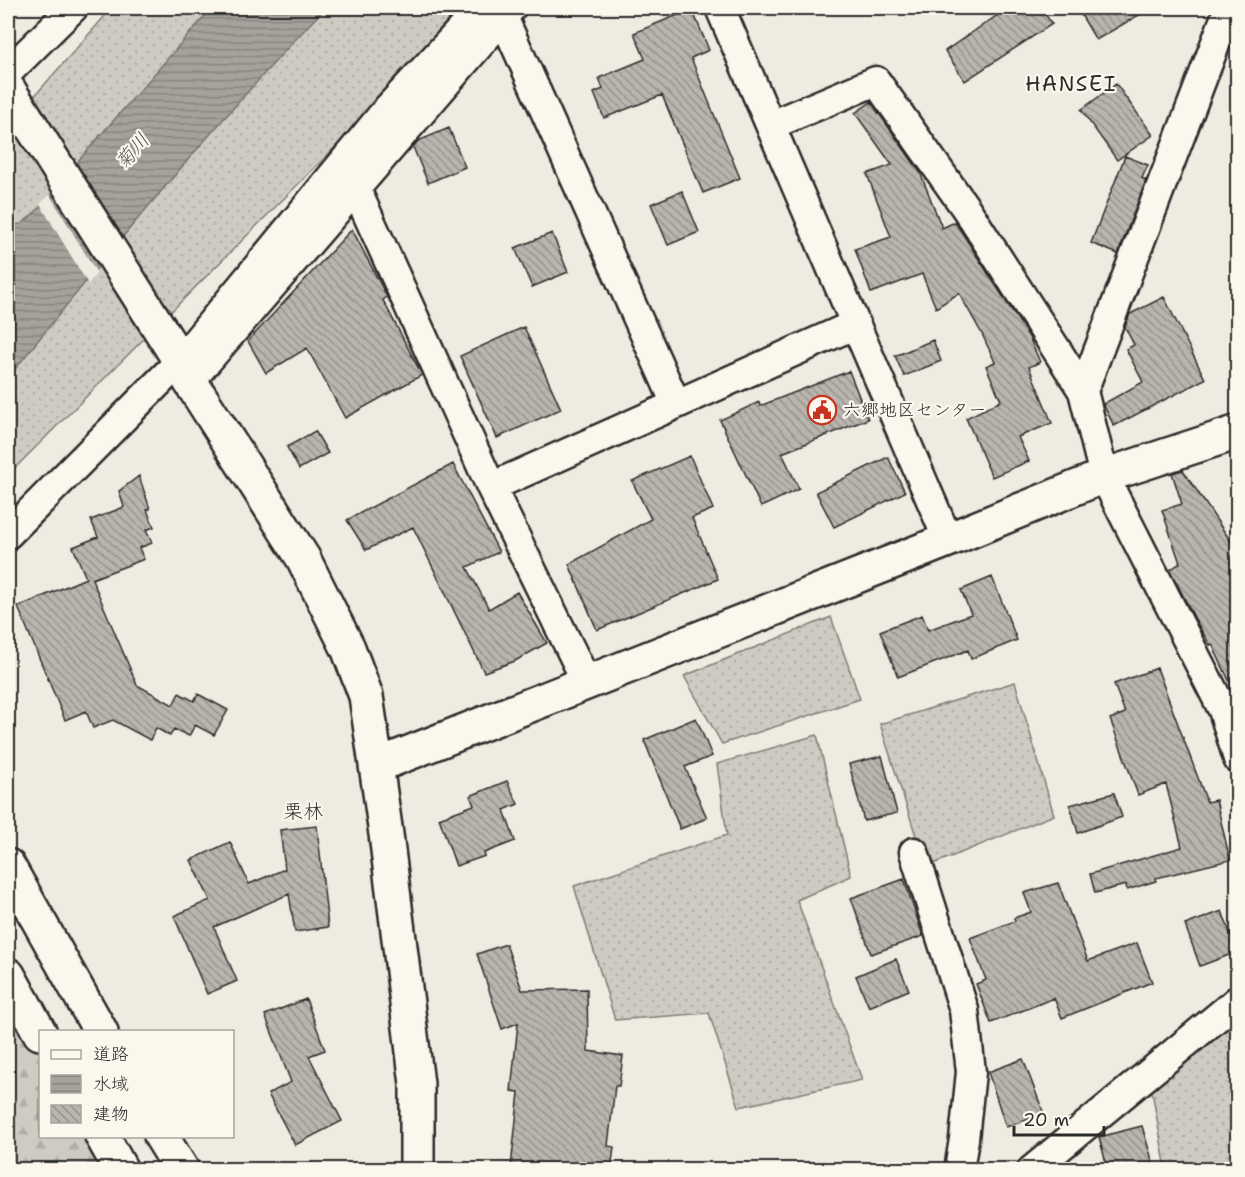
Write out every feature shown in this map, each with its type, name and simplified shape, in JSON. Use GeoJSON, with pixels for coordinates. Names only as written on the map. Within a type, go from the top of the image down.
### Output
{"type":"FeatureCollection","features":[{"type":"Feature","properties":{"kind":"main road"},"geometry":{"type":"LineString","coordinates":[[8,90],[303,558],[348,648],[366,696],[376,766],[417,1084],[417,1170]]}},
{"type":"Feature","properties":{"kind":"main road"},"geometry":{"type":"LineString","coordinates":[[376,766],[1104,476],[1238,432]]}},
{"type":"Feature","properties":{"kind":"main road"},"geometry":{"type":"LineString","coordinates":[[8,867],[100,1030]]}},
{"type":"Feature","properties":{"kind":"main road"},"geometry":{"type":"LineString","coordinates":[[8,975],[39,1031]]}},
{"type":"Feature","properties":{"kind":"main road"},"geometry":{"type":"LineString","coordinates":[[103,1138],[122,1170]]}},
{"type":"Feature","properties":{"kind":"main road"},"geometry":{"type":"LineString","coordinates":[[162,1138],[182,1170]]}},
{"type":"Feature","properties":{"kind":"street"},"geometry":{"type":"LineString","coordinates":[[8,72],[73,8]]}},
{"type":"Feature","properties":{"kind":"street"},"geometry":{"type":"LineString","coordinates":[[720,8],[948,540]]}},
{"type":"Feature","properties":{"kind":"street"},"geometry":{"type":"LineString","coordinates":[[1083,391],[1229,8]]}},
{"type":"Feature","properties":{"kind":"street"},"geometry":{"type":"LineString","coordinates":[[8,534],[181,364],[356,186],[498,11]]}},
{"type":"Feature","properties":{"kind":"street"},"geometry":{"type":"LineString","coordinates":[[181,364],[388,108],[498,11]]}},
{"type":"Feature","properties":{"kind":"street"},"geometry":{"type":"LineString","coordinates":[[498,11],[676,404]]}},
{"type":"Feature","properties":{"kind":"street"},"geometry":{"type":"LineString","coordinates":[[771,125],[876,81],[967,210],[1083,391],[1104,476],[1223,710],[1238,759]]}},
{"type":"Feature","properties":{"kind":"street"},"geometry":{"type":"LineString","coordinates":[[356,186],[491,487],[587,683]]}},
{"type":"Feature","properties":{"kind":"street"},"geometry":{"type":"LineString","coordinates":[[491,487],[856,324]]}},
{"type":"Feature","properties":{"kind":"street"},"geometry":{"type":"LineString","coordinates":[[914,852],[964,1010],[971,1072],[958,1170]]}},
{"type":"Feature","properties":{"kind":"street"},"geometry":{"type":"LineString","coordinates":[[1032,1170],[1238,1000]]}},
{"type":"Feature","properties":{"kind":"green space"},"geometry":{"type":"Polygon","coordinates":[[[112,8],[474,8],[8,475],[8,126],[112,8]]]}},
{"type":"Feature","properties":{"kind":"green space"},"geometry":{"type":"Polygon","coordinates":[[[831,617],[860,699],[722,744],[684,676],[831,617]]]}},
{"type":"Feature","properties":{"kind":"green space"},"geometry":{"type":"Polygon","coordinates":[[[1015,682],[1054,815],[926,867],[880,724],[1015,682]]]}},
{"type":"Feature","properties":{"kind":"green space"},"geometry":{"type":"Polygon","coordinates":[[[817,735],[851,876],[797,900],[862,1080],[739,1107],[709,1013],[615,1020],[574,886],[727,835],[717,764],[817,735]]]}},
{"type":"Feature","properties":{"kind":"green space"},"geometry":{"type":"Polygon","coordinates":[[[8,998],[39,1051],[39,1138],[92,1138],[111,1169],[8,1169],[8,998]]]}},
{"type":"Feature","properties":{"kind":"green space"},"geometry":{"type":"Polygon","coordinates":[[[1237,1020],[1237,1169],[1166,1169],[1151,1086],[1237,1020]]]}},
{"type":"Feature","properties":{"kind":"water","name":"菊川"},"geometry":{"type":"Polygon","coordinates":[[[212,8],[325,8],[162,190],[8,378],[8,229],[11,225],[22,224],[66,184],[79,160],[212,8]]]}},
{"type":"Feature","properties":{"kind":"pier"},"geometry":{"type":"Polygon","coordinates":[[[50,195],[97,273],[88,284],[40,204],[50,195]]]}},
{"type":"Feature","properties":{"kind":"building"},"geometry":{"type":"Polygon","coordinates":[[[1008,8],[1041,8],[1052,24],[965,81],[945,51],[1008,8]]]}},
{"type":"Feature","properties":{"kind":"building"},"geometry":{"type":"Polygon","coordinates":[[[1077,8],[1151,8],[1096,40],[1077,8]]]}},
{"type":"Feature","properties":{"kind":"building"},"geometry":{"type":"Polygon","coordinates":[[[692,9],[709,50],[691,58],[740,178],[703,193],[662,95],[604,118],[594,93],[603,89],[599,78],[645,59],[634,33],[692,9]]]}},
{"type":"Feature","properties":{"kind":"building"},"geometry":{"type":"Polygon","coordinates":[[[1116,84],[1153,135],[1117,160],[1081,110],[1116,84]]]}},
{"type":"Feature","properties":{"kind":"building"},"geometry":{"type":"Polygon","coordinates":[[[871,102],[920,172],[942,228],[955,222],[1029,337],[1040,362],[1029,367],[1052,423],[1018,437],[1029,461],[992,477],[966,418],[1001,401],[986,366],[995,362],[959,293],[936,308],[922,274],[871,293],[855,249],[891,237],[867,174],[892,165],[855,113],[871,102]]]}},
{"type":"Feature","properties":{"kind":"building"},"geometry":{"type":"Polygon","coordinates":[[[449,128],[465,167],[428,183],[413,147],[418,141],[449,128]]]}},
{"type":"Feature","properties":{"kind":"building"},"geometry":{"type":"Polygon","coordinates":[[[1125,156],[1148,165],[1142,178],[1146,180],[1118,254],[1091,243],[1125,156]]]}},
{"type":"Feature","properties":{"kind":"building"},"geometry":{"type":"Polygon","coordinates":[[[682,191],[699,232],[668,245],[651,204],[682,191]]]}},
{"type":"Feature","properties":{"kind":"building"},"geometry":{"type":"Polygon","coordinates":[[[352,229],[387,297],[383,300],[422,375],[345,418],[307,348],[266,373],[248,341],[352,229]]]}},
{"type":"Feature","properties":{"kind":"building"},"geometry":{"type":"Polygon","coordinates":[[[552,233],[568,272],[532,287],[515,248],[552,233]]]}},
{"type":"Feature","properties":{"kind":"building"},"geometry":{"type":"Polygon","coordinates":[[[1164,297],[1205,379],[1114,426],[1103,404],[1143,382],[1126,349],[1134,345],[1125,327],[1130,314],[1164,297]]]}},
{"type":"Feature","properties":{"kind":"building"},"geometry":{"type":"Polygon","coordinates":[[[524,327],[561,409],[497,438],[460,356],[524,327]]]}},
{"type":"Feature","properties":{"kind":"building"},"geometry":{"type":"Polygon","coordinates":[[[933,340],[941,361],[904,376],[895,356],[933,340]]]}},
{"type":"Feature","properties":{"kind":"building"},"geometry":{"type":"Polygon","coordinates":[[[849,371],[868,419],[782,453],[799,489],[761,507],[720,420],[759,402],[760,406],[849,371]]]}},
{"type":"Feature","properties":{"kind":"building"},"geometry":{"type":"Polygon","coordinates":[[[315,431],[328,453],[299,469],[287,447],[315,431]]]}},
{"type":"Feature","properties":{"kind":"building"},"geometry":{"type":"Polygon","coordinates":[[[690,456],[713,509],[692,518],[718,579],[597,630],[569,564],[651,519],[632,481],[690,456]]]}},
{"type":"Feature","properties":{"kind":"building"},"geometry":{"type":"Polygon","coordinates":[[[888,457],[905,492],[834,527],[816,492],[888,457]]]}},
{"type":"Feature","properties":{"kind":"building"},"geometry":{"type":"Polygon","coordinates":[[[453,464],[499,552],[467,567],[489,609],[517,592],[547,643],[515,661],[484,672],[413,527],[366,550],[347,520],[453,464]]]}},
{"type":"Feature","properties":{"kind":"building"},"geometry":{"type":"Polygon","coordinates":[[[1183,470],[1238,552],[1238,700],[1212,644],[1210,645],[1195,619],[1170,570],[1180,563],[1162,510],[1182,504],[1172,473],[1183,470]]]}},
{"type":"Feature","properties":{"kind":"building"},"geometry":{"type":"Polygon","coordinates":[[[139,476],[150,509],[147,510],[154,527],[146,530],[152,543],[139,548],[144,559],[92,579],[137,685],[173,705],[179,693],[194,701],[198,694],[228,710],[214,735],[195,725],[189,736],[174,729],[170,736],[156,728],[150,740],[113,720],[93,728],[86,711],[65,720],[18,607],[86,578],[73,547],[98,537],[91,520],[124,507],[119,491],[139,476]]]}},
{"type":"Feature","properties":{"kind":"building"},"geometry":{"type":"Polygon","coordinates":[[[992,577],[1017,640],[971,659],[968,650],[898,677],[880,631],[922,615],[928,630],[971,614],[961,590],[992,577]]]}},
{"type":"Feature","properties":{"kind":"building"},"geometry":{"type":"Polygon","coordinates":[[[1157,668],[1207,802],[1216,800],[1230,860],[1156,878],[1156,881],[1127,890],[1126,885],[1095,893],[1090,874],[1182,847],[1166,784],[1138,795],[1110,719],[1125,713],[1114,684],[1157,668]]]}},
{"type":"Feature","properties":{"kind":"building"},"geometry":{"type":"Polygon","coordinates":[[[696,718],[712,756],[685,767],[707,818],[680,829],[644,740],[696,718]]]}},
{"type":"Feature","properties":{"kind":"building"},"geometry":{"type":"Polygon","coordinates":[[[882,756],[897,813],[864,821],[849,764],[882,756]]]}},
{"type":"Feature","properties":{"kind":"building"},"geometry":{"type":"Polygon","coordinates":[[[507,781],[518,804],[504,810],[515,841],[484,853],[485,856],[456,866],[439,818],[474,805],[470,796],[507,781]]]}},
{"type":"Feature","properties":{"kind":"building"},"geometry":{"type":"Polygon","coordinates":[[[1114,793],[1122,817],[1078,833],[1070,805],[1114,793]]]}},
{"type":"Feature","properties":{"kind":"building"},"geometry":{"type":"Polygon","coordinates":[[[317,826],[328,927],[295,932],[289,894],[214,927],[237,981],[207,994],[174,916],[210,900],[191,860],[230,842],[249,884],[285,869],[280,830],[317,826]]]}},
{"type":"Feature","properties":{"kind":"building"},"geometry":{"type":"Polygon","coordinates":[[[904,879],[923,936],[871,954],[851,898],[904,879]]]}},
{"type":"Feature","properties":{"kind":"building"},"geometry":{"type":"Polygon","coordinates":[[[1058,883],[1088,961],[1137,943],[1152,982],[1062,1018],[1054,998],[991,1023],[976,984],[986,980],[970,938],[1015,921],[1014,918],[1031,912],[1024,893],[1058,883]]]}},
{"type":"Feature","properties":{"kind":"building"},"geometry":{"type":"Polygon","coordinates":[[[1222,911],[1237,952],[1200,966],[1185,925],[1222,911]]]}},
{"type":"Feature","properties":{"kind":"building"},"geometry":{"type":"Polygon","coordinates":[[[506,944],[522,990],[587,989],[588,1051],[623,1056],[619,1086],[615,1086],[608,1146],[614,1147],[611,1170],[538,1170],[511,1167],[519,1092],[511,1091],[518,1023],[502,1029],[477,954],[506,944]]]}},
{"type":"Feature","properties":{"kind":"building"},"geometry":{"type":"Polygon","coordinates":[[[896,959],[909,990],[869,1007],[856,976],[896,959]]]}},
{"type":"Feature","properties":{"kind":"building"},"geometry":{"type":"Polygon","coordinates":[[[306,999],[325,1050],[309,1056],[342,1121],[295,1145],[268,1094],[291,1082],[265,1015],[306,999]]]}},
{"type":"Feature","properties":{"kind":"building"},"geometry":{"type":"Polygon","coordinates":[[[1023,1059],[1044,1114],[1006,1127],[988,1072],[1023,1059]]]}},
{"type":"Feature","properties":{"kind":"building"},"geometry":{"type":"Polygon","coordinates":[[[1142,1126],[1155,1170],[1108,1170],[1099,1137],[1142,1126]]]}},
{"type":"Feature","properties":{"kind":"place","name":"六郷地区センター"},"geometry":{"type":"Point","coordinates":[822,410]}},
{"type":"Feature","properties":{"kind":"district","name":"HANSEI"},"geometry":{"type":"Point","coordinates":[1071,84]}},
{"type":"Feature","properties":{"kind":"district","name":"栗林"},"geometry":{"type":"Point","coordinates":[303,811]}}]}
